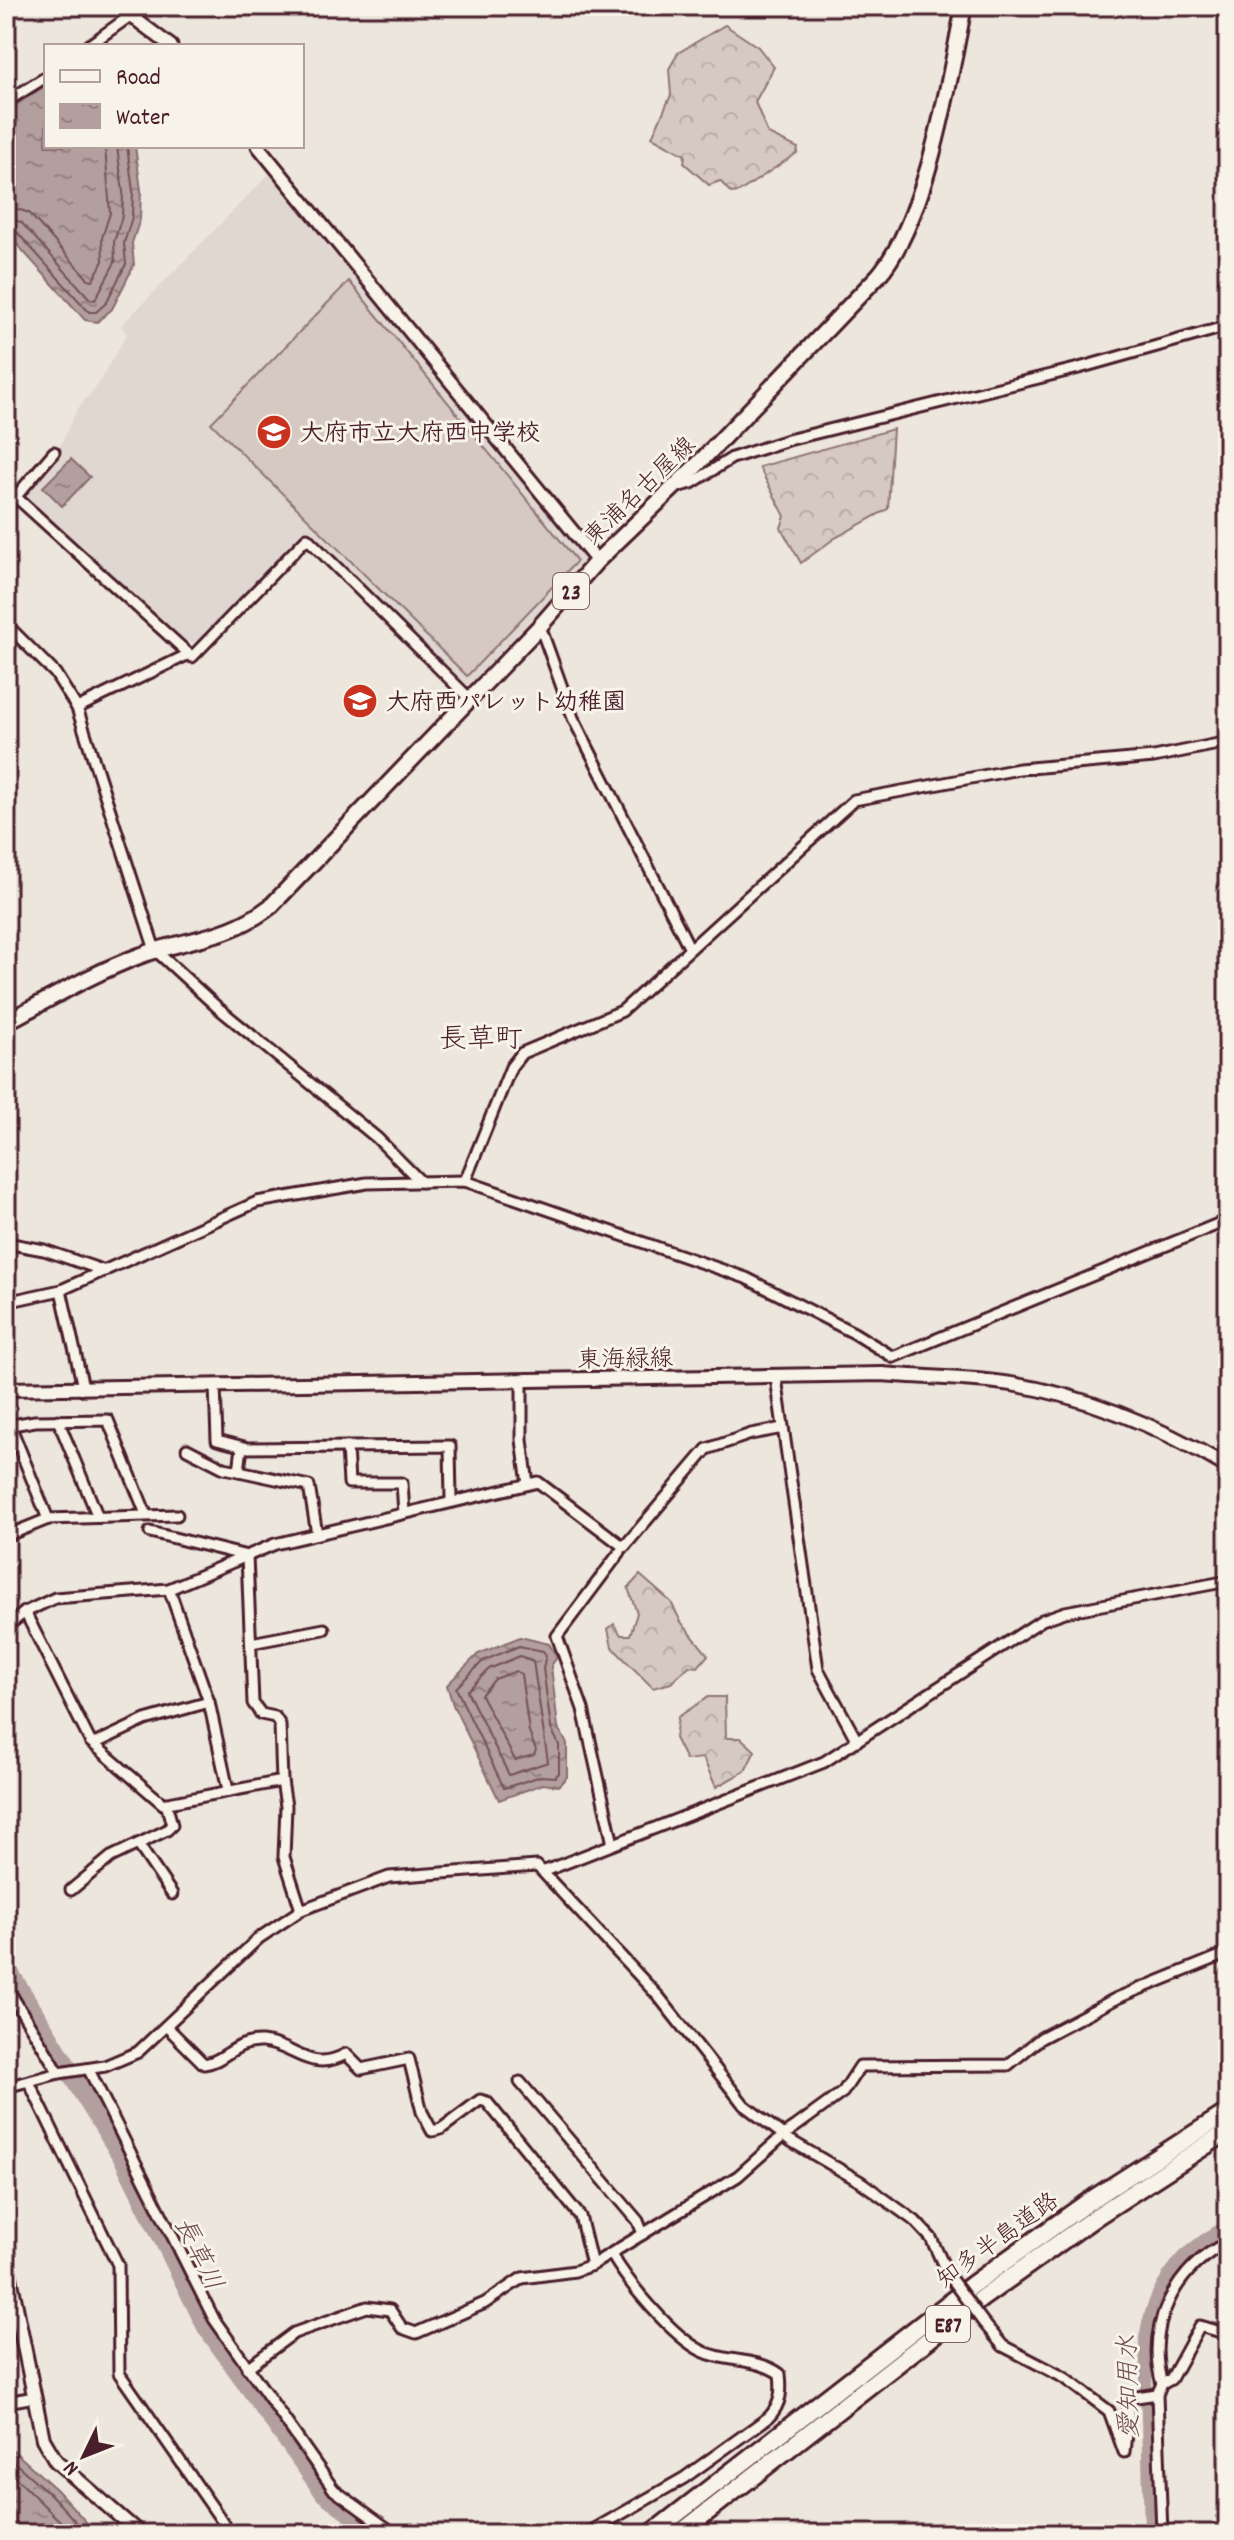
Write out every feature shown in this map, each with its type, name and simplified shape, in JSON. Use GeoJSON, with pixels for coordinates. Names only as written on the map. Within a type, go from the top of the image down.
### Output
{"type":"FeatureCollection","features":[{"type":"Feature","properties":{"kind":"highway","name":"知多半島道路"},"geometry":{"type":"LineString","coordinates":[[651,2534],[997,2267],[1228,2112]]}},
{"type":"Feature","properties":{"kind":"highway","name":"知多半島道路"},"geometry":{"type":"LineString","coordinates":[[679,2534],[1032,2262],[1228,2131]]}},
{"type":"Feature","properties":{"kind":"highway"},"geometry":{"type":"LineString","coordinates":[[637,2534],[742,2464]]}},
{"type":"Feature","properties":{"kind":"highway"},"geometry":{"type":"LineString","coordinates":[[697,2534],[768,2465]]}},
{"type":"Feature","properties":{"kind":"main road","name":"東浦名古屋線"},"geometry":{"type":"LineString","coordinates":[[6,1022],[83,981],[155,950],[226,933],[248,924],[271,906],[540,626],[597,561],[675,487],[878,276],[900,246],[921,191],[964,6]]}},
{"type":"Feature","properties":{"kind":"main road","name":"東海緑線"},"geometry":{"type":"LineString","coordinates":[[6,1389],[891,1375],[1012,1384],[1101,1407],[1186,1442],[1228,1467]]}},
{"type":"Feature","properties":{"kind":"main road"},"geometry":{"type":"LineString","coordinates":[[6,2258],[43,2439],[56,2461],[140,2534]]}},
{"type":"Feature","properties":{"kind":"street"},"geometry":{"type":"LineString","coordinates":[[118,6],[168,44]]}},
{"type":"Feature","properties":{"kind":"street"},"geometry":{"type":"LineString","coordinates":[[91,44],[144,6]]}},
{"type":"Feature","properties":{"kind":"street"},"geometry":{"type":"LineString","coordinates":[[6,102],[44,78]]}},
{"type":"Feature","properties":{"kind":"street"},"geometry":{"type":"LineString","coordinates":[[260,148],[597,561]]}},
{"type":"Feature","properties":{"kind":"street"},"geometry":{"type":"LineString","coordinates":[[675,487],[692,483],[732,458],[788,440],[1079,368],[1228,326]]}},
{"type":"Feature","properties":{"kind":"street"},"geometry":{"type":"LineString","coordinates":[[6,508],[54,452]]}},
{"type":"Feature","properties":{"kind":"street"},"geometry":{"type":"LineString","coordinates":[[16,497],[192,657],[307,538],[469,698]]}},
{"type":"Feature","properties":{"kind":"street"},"geometry":{"type":"LineString","coordinates":[[6,624],[55,673],[77,708],[155,950],[217,1007],[377,1138],[421,1182]]}},
{"type":"Feature","properties":{"kind":"street"},"geometry":{"type":"LineString","coordinates":[[540,626],[573,718],[689,947]]}},
{"type":"Feature","properties":{"kind":"street"},"geometry":{"type":"LineString","coordinates":[[77,708],[189,654]]}},
{"type":"Feature","properties":{"kind":"street"},"geometry":{"type":"LineString","coordinates":[[465,1181],[511,1067],[522,1053],[622,1011],[854,800],[1019,769],[1154,757],[1228,742]]}},
{"type":"Feature","properties":{"kind":"street"},"geometry":{"type":"LineString","coordinates":[[6,1302],[61,1290],[257,1202],[328,1192],[352,1185],[465,1181],[746,1278],[854,1333],[893,1357]]}},
{"type":"Feature","properties":{"kind":"street"},"geometry":{"type":"LineString","coordinates":[[893,1357],[1228,1220]]}},
{"type":"Feature","properties":{"kind":"street"},"geometry":{"type":"LineString","coordinates":[[6,1243],[44,1250],[105,1271]]}},
{"type":"Feature","properties":{"kind":"street"},"geometry":{"type":"LineString","coordinates":[[61,1290],[83,1387]]}},
{"type":"Feature","properties":{"kind":"street"},"geometry":{"type":"LineString","coordinates":[[891,1375],[893,1357]]}},
{"type":"Feature","properties":{"kind":"street"},"geometry":{"type":"LineString","coordinates":[[776,1378],[818,1669],[857,1741]]}},
{"type":"Feature","properties":{"kind":"street"},"geometry":{"type":"LineString","coordinates":[[522,1382],[522,1440],[528,1484]]}},
{"type":"Feature","properties":{"kind":"street"},"geometry":{"type":"LineString","coordinates":[[215,1386],[217,1440],[242,1447],[450,1446],[451,1500]]}},
{"type":"Feature","properties":{"kind":"street"},"geometry":{"type":"LineString","coordinates":[[58,1420],[98,1517]]}},
{"type":"Feature","properties":{"kind":"street"},"geometry":{"type":"LineString","coordinates":[[48,1519],[8,1426],[58,1420],[108,1420],[146,1514]]}},
{"type":"Feature","properties":{"kind":"street"},"geometry":{"type":"LineString","coordinates":[[6,1627],[25,1612],[55,1598],[84,1593],[169,1589],[247,1556],[317,1534],[451,1500],[538,1482],[624,1547],[707,1449],[751,1434],[783,1428]]}},
{"type":"Feature","properties":{"kind":"street"},"geometry":{"type":"LineString","coordinates":[[239,1471],[242,1447]]}},
{"type":"Feature","properties":{"kind":"street"},"geometry":{"type":"LineString","coordinates":[[347,1447],[349,1483],[402,1483],[404,1513]]}},
{"type":"Feature","properties":{"kind":"street"},"geometry":{"type":"LineString","coordinates":[[187,1449],[224,1468],[305,1482],[317,1534]]}},
{"type":"Feature","properties":{"kind":"street"},"geometry":{"type":"LineString","coordinates":[[6,1535],[48,1519],[177,1515]]}},
{"type":"Feature","properties":{"kind":"street"},"geometry":{"type":"LineString","coordinates":[[150,1532],[247,1556]]}},
{"type":"Feature","properties":{"kind":"street"},"geometry":{"type":"LineString","coordinates":[[613,1844],[583,1709],[557,1636],[620,1552]]}},
{"type":"Feature","properties":{"kind":"street"},"geometry":{"type":"LineString","coordinates":[[247,1556],[253,1703],[261,1714],[275,1717],[280,1725],[286,1806],[284,1857],[301,1910]]}},
{"type":"Feature","properties":{"kind":"street"},"geometry":{"type":"LineString","coordinates":[[545,1871],[824,1762],[1042,1620],[1065,1612],[1228,1581]]}},
{"type":"Feature","properties":{"kind":"street"},"geometry":{"type":"LineString","coordinates":[[169,1589],[209,1702],[228,1790]]}},
{"type":"Feature","properties":{"kind":"street"},"geometry":{"type":"LineString","coordinates":[[25,1612],[94,1744],[166,1803],[172,1825],[111,1857],[71,1890]]}},
{"type":"Feature","properties":{"kind":"street"},"geometry":{"type":"LineString","coordinates":[[251,1643],[324,1629]]}},
{"type":"Feature","properties":{"kind":"street"},"geometry":{"type":"LineString","coordinates":[[94,1744],[145,1720],[209,1702]]}},
{"type":"Feature","properties":{"kind":"street"},"geometry":{"type":"LineString","coordinates":[[166,1803],[282,1781]]}},
{"type":"Feature","properties":{"kind":"street"},"geometry":{"type":"LineString","coordinates":[[138,1844],[172,1894]]}},
{"type":"Feature","properties":{"kind":"street"},"geometry":{"type":"LineString","coordinates":[[6,2087],[59,2073],[89,2070],[138,2052],[259,1938],[301,1910],[359,1886],[413,1872],[537,1866],[545,1871],[650,1987],[744,2105],[915,2221],[931,2238],[948,2275],[1003,2346],[1065,2378],[1109,2411],[1124,2452],[1130,2398],[1157,2394]]}},
{"type":"Feature","properties":{"kind":"street"},"geometry":{"type":"LineString","coordinates":[[247,2368],[294,2333],[367,2307],[390,2310],[402,2328],[416,2333],[485,2303],[522,2278],[575,2271],[592,2265],[738,2176],[784,2135],[843,2092],[860,2066],[1008,2065],[1041,2038],[1117,1998],[1228,1953]]}},
{"type":"Feature","properties":{"kind":"street"},"geometry":{"type":"LineString","coordinates":[[6,1986],[59,2073]]}},
{"type":"Feature","properties":{"kind":"street"},"geometry":{"type":"LineString","coordinates":[[166,2026],[204,2064],[251,2042],[276,2045],[310,2061],[346,2054],[361,2069],[409,2059],[422,2112],[432,2131],[441,2129],[480,2100],[487,2102],[580,2216],[592,2265]]}},
{"type":"Feature","properties":{"kind":"street"},"geometry":{"type":"LineString","coordinates":[[89,2070],[214,2319],[334,2490],[395,2534]]}},
{"type":"Feature","properties":{"kind":"street"},"geometry":{"type":"LineString","coordinates":[[29,2082],[118,2265],[119,2373],[231,2534]]}},
{"type":"Feature","properties":{"kind":"street"},"geometry":{"type":"LineString","coordinates":[[520,2082],[638,2221],[643,2234]]}},
{"type":"Feature","properties":{"kind":"street"},"geometry":{"type":"LineString","coordinates":[[1162,2534],[1157,2394],[1162,2384],[1158,2339],[1170,2296],[1194,2264],[1228,2242]]}},
{"type":"Feature","properties":{"kind":"street"},"geometry":{"type":"LineString","coordinates":[[586,2534],[684,2478],[769,2417],[778,2406],[781,2387],[780,2374],[770,2367],[702,2351],[627,2281],[612,2255]]}},
{"type":"Feature","properties":{"kind":"street"},"geometry":{"type":"LineString","coordinates":[[1162,2384],[1171,2379],[1200,2326],[1228,2334]]}},
{"type":"Feature","properties":{"kind":"street"},"geometry":{"type":"LineString","coordinates":[[6,2402],[35,2397]]}},
{"type":"Feature","properties":{"kind":"shaded area","name":"大府市立大府西中学校"},"geometry":{"type":"Polygon","coordinates":[[[270,173],[586,560],[470,685],[465,684],[308,531],[199,643],[181,641],[27,501],[26,490],[57,454],[76,411],[96,387],[127,334],[121,326],[270,173]]]}},
{"type":"Feature","properties":{"kind":"green space"},"geometry":{"type":"Polygon","coordinates":[[[725,25],[758,47],[774,67],[755,102],[768,134],[798,148],[797,153],[739,192],[731,193],[720,181],[709,185],[684,163],[685,155],[652,137],[671,95],[669,69],[678,53],[725,25]]]}},
{"type":"Feature","properties":{"kind":"green space"},"geometry":{"type":"Polygon","coordinates":[[[349,281],[577,561],[467,676],[211,423],[349,281]]]}},
{"type":"Feature","properties":{"kind":"green space"},"geometry":{"type":"Polygon","coordinates":[[[893,429],[888,509],[835,538],[801,563],[781,528],[785,516],[759,467],[893,429]]]}},
{"type":"Feature","properties":{"kind":"green space"},"geometry":{"type":"Polygon","coordinates":[[[640,1575],[671,1602],[681,1622],[708,1655],[698,1667],[689,1666],[671,1683],[653,1688],[612,1647],[608,1629],[614,1624],[621,1635],[630,1635],[637,1613],[628,1588],[640,1575]]]}},
{"type":"Feature","properties":{"kind":"green space"},"geometry":{"type":"Polygon","coordinates":[[[708,1697],[725,1697],[726,1738],[741,1738],[755,1751],[745,1771],[716,1787],[703,1758],[686,1760],[675,1738],[678,1717],[708,1697]]]}},
{"type":"Feature","properties":{"kind":"water"},"geometry":{"type":"Polygon","coordinates":[[[44,86],[44,148],[135,148],[141,190],[140,219],[132,243],[134,265],[112,309],[97,322],[85,320],[6,232],[6,112],[44,86]]]}},
{"type":"Feature","properties":{"kind":"water"},"geometry":{"type":"Polygon","coordinates":[[[71,459],[90,477],[62,506],[43,487],[71,459]]]}},
{"type":"Feature","properties":{"kind":"water"},"geometry":{"type":"Polygon","coordinates":[[[520,1637],[549,1644],[557,1657],[551,1666],[558,1727],[567,1744],[567,1777],[558,1786],[543,1784],[499,1800],[453,1705],[447,1685],[478,1654],[520,1637]]]}},
{"type":"Feature","properties":{"kind":"water"},"geometry":{"type":"Polygon","coordinates":[[[6,2444],[57,2490],[97,2534],[6,2534],[6,2444]]]}},
{"type":"Feature","properties":{"kind":"waterway","name":"長草川"},"geometry":{"type":"LineString","coordinates":[[6,1968],[124,2159],[207,2327],[325,2493],[381,2534]]}},
{"type":"Feature","properties":{"kind":"waterway","name":"愛知用水"},"geometry":{"type":"LineString","coordinates":[[1150,2534],[1145,2338],[1149,2319],[1162,2286],[1183,2258],[1211,2235],[1228,2226]]}},
{"type":"Feature","properties":{"kind":"place","name":"大府市立大府西中学校"},"geometry":{"type":"Point","coordinates":[274,432]}},
{"type":"Feature","properties":{"kind":"place","name":"大府西パレット幼稚園"},"geometry":{"type":"Point","coordinates":[360,701]}},
{"type":"Feature","properties":{"kind":"district","name":"長草町"},"geometry":{"type":"Point","coordinates":[481,1037]}}]}
